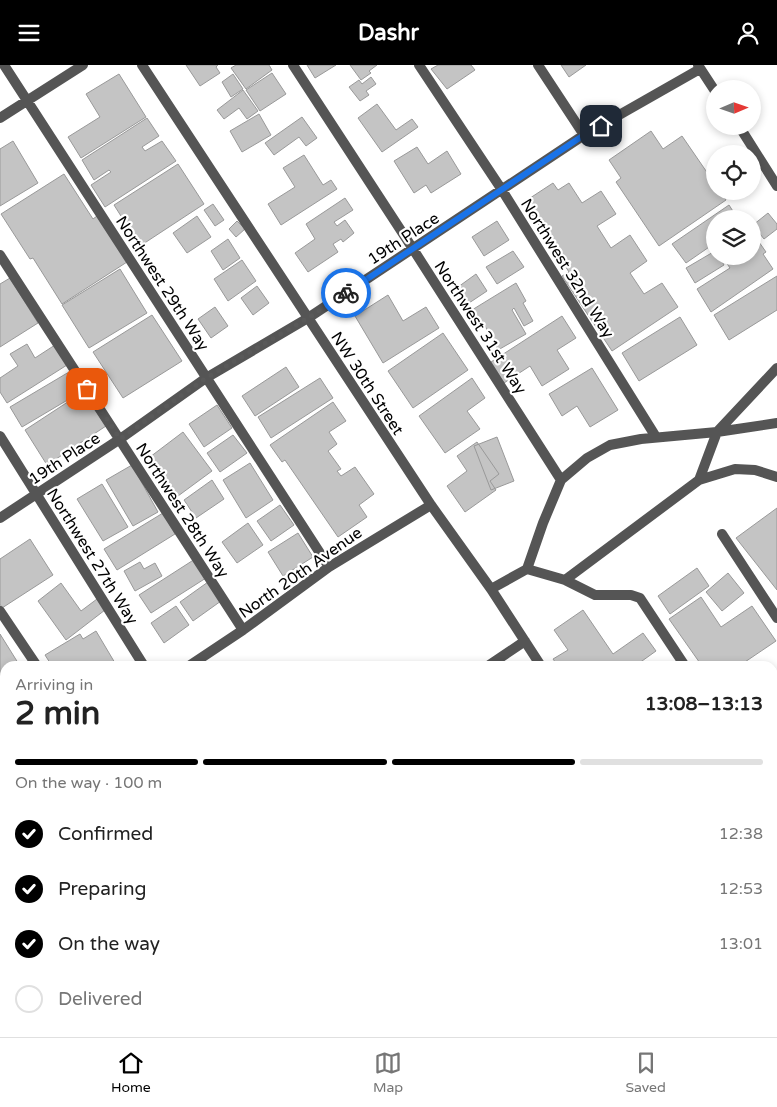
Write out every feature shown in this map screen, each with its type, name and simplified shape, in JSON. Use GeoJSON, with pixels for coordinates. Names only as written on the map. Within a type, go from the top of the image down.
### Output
{"type":"FeatureCollection","features":[{"type":"Feature","properties":{"kind":"street","name":"Northwest 29th Way"},"geometry":{"type":"LineString","coordinates":[[4,65],[329,567]]}},
{"type":"Feature","properties":{"kind":"street"},"geometry":{"type":"LineString","coordinates":[[0,118],[83,65]]}},
{"type":"Feature","properties":{"kind":"street","name":"NW 30th Street"},"geometry":{"type":"LineString","coordinates":[[142,65],[430,505],[490,589],[538,661]]}},
{"type":"Feature","properties":{"kind":"street","name":"Northwest 31st Way"},"geometry":{"type":"LineString","coordinates":[[293,65],[414,249],[561,480]]}},
{"type":"Feature","properties":{"kind":"street","name":"Northwest 32nd Way"},"geometry":{"type":"LineString","coordinates":[[419,65],[502,190],[656,437]]}},
{"type":"Feature","properties":{"kind":"street"},"geometry":{"type":"LineString","coordinates":[[538,65],[584,135]]}},
{"type":"Feature","properties":{"kind":"street"},"geometry":{"type":"LineString","coordinates":[[699,67],[708,80]]}},
{"type":"Feature","properties":{"kind":"street","name":"19th Place"},"geometry":{"type":"LineString","coordinates":[[0,518],[120,439],[206,378],[308,318],[584,135],[699,67]]}},
{"type":"Feature","properties":{"kind":"street"},"geometry":{"type":"LineString","coordinates":[[745,135],[777,186]]}},
{"type":"Feature","properties":{"kind":"street","name":"Northwest 28th Way"},"geometry":{"type":"LineString","coordinates":[[0,255],[243,629]]}},
{"type":"Feature","properties":{"kind":"street"},"geometry":{"type":"LineString","coordinates":[[698,480],[718,432],[777,368]]}},
{"type":"Feature","properties":{"kind":"street"},"geometry":{"type":"LineString","coordinates":[[490,589],[527,569],[561,480],[587,458],[610,445],[656,437],[718,432],[777,423]]}},
{"type":"Feature","properties":{"kind":"street","name":"Northwest 27th Way"},"geometry":{"type":"LineString","coordinates":[[0,436],[141,661]]}},
{"type":"Feature","properties":{"kind":"street"},"geometry":{"type":"LineString","coordinates":[[564,580],[698,480],[735,469],[755,470],[777,477]]}},
{"type":"Feature","properties":{"kind":"street","name":"North 20th Avenue"},"geometry":{"type":"LineString","coordinates":[[196,661],[329,567],[430,505]]}},
{"type":"Feature","properties":{"kind":"street"},"geometry":{"type":"LineString","coordinates":[[722,534],[777,618]]}},
{"type":"Feature","properties":{"kind":"street"},"geometry":{"type":"LineString","coordinates":[[527,569],[564,580],[595,595],[631,595],[640,598],[682,661]]}},
{"type":"Feature","properties":{"kind":"street"},"geometry":{"type":"LineString","coordinates":[[0,611],[34,661]]}},
{"type":"Feature","properties":{"kind":"street"},"geometry":{"type":"LineString","coordinates":[[495,661],[525,641]]}},
{"type":"Feature","properties":{"kind":"building"},"geometry":{"type":"Polygon","coordinates":[[[186,65],[218,65],[216,67],[220,73],[200,86],[186,65]]]}},
{"type":"Feature","properties":{"kind":"building"},"geometry":{"type":"Polygon","coordinates":[[[236,65],[269,65],[272,70],[246,89],[231,68],[236,65]]]}},
{"type":"Feature","properties":{"kind":"building"},"geometry":{"type":"Polygon","coordinates":[[[307,65],[336,65],[315,78],[307,65]]]}},
{"type":"Feature","properties":{"kind":"building"},"geometry":{"type":"Polygon","coordinates":[[[350,65],[377,65],[369,71],[371,73],[361,80],[350,65]]]}},
{"type":"Feature","properties":{"kind":"building"},"geometry":{"type":"Polygon","coordinates":[[[438,65],[471,65],[475,70],[447,89],[431,69],[438,65]]]}},
{"type":"Feature","properties":{"kind":"building"},"geometry":{"type":"Polygon","coordinates":[[[561,65],[586,65],[569,77],[561,65]]]}},
{"type":"Feature","properties":{"kind":"building"},"geometry":{"type":"Polygon","coordinates":[[[272,73],[286,94],[260,111],[246,90],[272,73]]]}},
{"type":"Feature","properties":{"kind":"building"},"geometry":{"type":"Polygon","coordinates":[[[119,74],[146,117],[81,158],[68,137],[100,117],[86,94],[119,74]]]}},
{"type":"Feature","properties":{"kind":"building"},"geometry":{"type":"Polygon","coordinates":[[[233,74],[243,89],[231,97],[222,82],[233,74]]]}},
{"type":"Feature","properties":{"kind":"building"},"geometry":{"type":"Polygon","coordinates":[[[371,77],[376,84],[366,91],[369,95],[360,101],[349,87],[359,80],[362,84],[371,77]]]}},
{"type":"Feature","properties":{"kind":"building"},"geometry":{"type":"Polygon","coordinates":[[[243,90],[258,111],[247,119],[239,108],[224,119],[217,110],[243,90]]]}},
{"type":"Feature","properties":{"kind":"building"},"geometry":{"type":"Polygon","coordinates":[[[377,104],[396,130],[412,119],[418,127],[382,152],[358,118],[377,104]]]}},
{"type":"Feature","properties":{"kind":"building"},"geometry":{"type":"Polygon","coordinates":[[[259,114],[271,135],[242,152],[230,131],[259,114]]]}},
{"type":"Feature","properties":{"kind":"building"},"geometry":{"type":"Polygon","coordinates":[[[302,117],[317,138],[306,146],[299,137],[274,155],[265,143],[302,117]]]}},
{"type":"Feature","properties":{"kind":"building"},"geometry":{"type":"Polygon","coordinates":[[[147,118],[159,136],[142,147],[145,151],[162,141],[176,161],[105,207],[91,185],[111,172],[109,170],[94,180],[82,160],[147,118]]]}},
{"type":"Feature","properties":{"kind":"building"},"geometry":{"type":"Polygon","coordinates":[[[651,131],[663,149],[682,136],[706,171],[706,200],[726,200],[711,210],[706,210],[706,214],[659,246],[616,182],[621,178],[609,160],[651,131]]]}},
{"type":"Feature","properties":{"kind":"building"},"geometry":{"type":"Polygon","coordinates":[[[13,141],[38,183],[0,206],[0,149],[13,141]]]}},
{"type":"Feature","properties":{"kind":"building"},"geometry":{"type":"Polygon","coordinates":[[[417,147],[428,164],[447,151],[461,174],[431,193],[426,185],[414,193],[394,161],[417,147]]]}},
{"type":"Feature","properties":{"kind":"building"},"geometry":{"type":"Polygon","coordinates":[[[304,155],[323,185],[331,180],[337,189],[281,225],[268,204],[295,187],[283,168],[304,155]]]}},
{"type":"Feature","properties":{"kind":"building"},"geometry":{"type":"Polygon","coordinates":[[[178,164],[204,204],[140,246],[114,205],[178,164]]]}},
{"type":"Feature","properties":{"kind":"building"},"geometry":{"type":"Polygon","coordinates":[[[64,174],[93,219],[97,216],[127,262],[62,304],[33,258],[30,259],[1,214],[64,174]]]}},
{"type":"Feature","properties":{"kind":"building"},"geometry":{"type":"Polygon","coordinates":[[[553,183],[558,190],[569,183],[582,203],[601,191],[616,214],[597,226],[611,248],[630,235],[647,261],[630,273],[644,294],[662,283],[678,307],[612,351],[562,276],[569,272],[524,202],[553,183]]]}},
{"type":"Feature","properties":{"kind":"building"},"geometry":{"type":"Polygon","coordinates":[[[345,198],[353,210],[334,222],[337,226],[345,220],[354,233],[343,242],[341,239],[333,244],[338,252],[308,272],[295,253],[315,239],[306,224],[345,198]]]}},
{"type":"Feature","properties":{"kind":"building"},"geometry":{"type":"Polygon","coordinates":[[[213,204],[224,220],[215,226],[204,210],[213,204]]]}},
{"type":"Feature","properties":{"kind":"building"},"geometry":{"type":"Polygon","coordinates":[[[729,205],[732,210],[722,210],[729,205]]]}},
{"type":"Feature","properties":{"kind":"building"},"geometry":{"type":"Polygon","coordinates":[[[768,213],[777,224],[777,229],[764,239],[761,235],[761,219],[768,213]]]}},
{"type":"Feature","properties":{"kind":"building"},"geometry":{"type":"Polygon","coordinates":[[[197,216],[211,237],[187,253],[173,233],[197,216]]]}},
{"type":"Feature","properties":{"kind":"building"},"geometry":{"type":"Polygon","coordinates":[[[237,221],[245,229],[236,237],[229,229],[237,221]]]}},
{"type":"Feature","properties":{"kind":"building"},"geometry":{"type":"Polygon","coordinates":[[[497,221],[509,240],[484,256],[472,237],[497,221]]]}},
{"type":"Feature","properties":{"kind":"building"},"geometry":{"type":"Polygon","coordinates":[[[706,221],[706,249],[686,263],[672,244],[706,221]]]}},
{"type":"Feature","properties":{"kind":"building"},"geometry":{"type":"Polygon","coordinates":[[[228,239],[240,258],[223,270],[211,251],[228,239]]]}},
{"type":"Feature","properties":{"kind":"building"},"geometry":{"type":"Polygon","coordinates":[[[761,245],[766,252],[763,254],[773,269],[711,312],[697,289],[730,268],[728,265],[761,265],[761,245]]]}},
{"type":"Feature","properties":{"kind":"building"},"geometry":{"type":"Polygon","coordinates":[[[513,251],[524,267],[497,284],[486,267],[513,251]]]}},
{"type":"Feature","properties":{"kind":"building"},"geometry":{"type":"Polygon","coordinates":[[[706,256],[706,265],[724,265],[695,283],[686,268],[706,256]]]}},
{"type":"Feature","properties":{"kind":"building"},"geometry":{"type":"Polygon","coordinates":[[[242,260],[256,281],[228,301],[214,279],[242,260]]]}},
{"type":"Feature","properties":{"kind":"building"},"geometry":{"type":"Polygon","coordinates":[[[120,269],[147,313],[89,348],[62,305],[120,269]]]}},
{"type":"Feature","properties":{"kind":"building"},"geometry":{"type":"Polygon","coordinates":[[[476,274],[487,291],[469,303],[458,287],[476,274]]]}},
{"type":"Feature","properties":{"kind":"building"},"geometry":{"type":"Polygon","coordinates":[[[777,276],[777,310],[729,340],[714,315],[777,276]]]}},
{"type":"Feature","properties":{"kind":"building"},"geometry":{"type":"Polygon","coordinates":[[[10,278],[38,323],[0,347],[0,284],[10,278]]]}},
{"type":"Feature","properties":{"kind":"building"},"geometry":{"type":"Polygon","coordinates":[[[516,283],[526,301],[523,303],[533,321],[524,326],[514,308],[512,310],[526,334],[498,350],[485,326],[478,330],[467,313],[516,283]]]}},
{"type":"Feature","properties":{"kind":"building"},"geometry":{"type":"Polygon","coordinates":[[[257,286],[269,303],[253,315],[241,298],[257,286]]]}},
{"type":"Feature","properties":{"kind":"building"},"geometry":{"type":"Polygon","coordinates":[[[388,295],[403,321],[426,307],[439,328],[383,363],[355,316],[388,295]]]}},
{"type":"Feature","properties":{"kind":"building"},"geometry":{"type":"Polygon","coordinates":[[[215,307],[228,326],[211,338],[198,319],[215,307]]]}},
{"type":"Feature","properties":{"kind":"building"},"geometry":{"type":"Polygon","coordinates":[[[152,315],[182,361],[123,398],[93,352],[152,315]]]}},
{"type":"Feature","properties":{"kind":"building"},"geometry":{"type":"Polygon","coordinates":[[[562,316],[576,338],[557,350],[569,369],[542,386],[530,366],[504,383],[491,362],[562,316]]]}},
{"type":"Feature","properties":{"kind":"building"},"geometry":{"type":"Polygon","coordinates":[[[680,317],[697,345],[639,381],[622,353],[680,317]]]}},
{"type":"Feature","properties":{"kind":"building"},"geometry":{"type":"Polygon","coordinates":[[[443,333],[468,370],[413,408],[388,371],[443,333]]]}},
{"type":"Feature","properties":{"kind":"building"},"geometry":{"type":"Polygon","coordinates":[[[27,344],[35,358],[55,345],[67,365],[7,403],[0,392],[0,378],[18,366],[10,354],[27,344]]]}},
{"type":"Feature","properties":{"kind":"building"},"geometry":{"type":"Polygon","coordinates":[[[286,367],[299,387],[255,416],[242,396],[286,367]]]}},
{"type":"Feature","properties":{"kind":"building"},"geometry":{"type":"Polygon","coordinates":[[[592,368],[618,410],[590,427],[577,406],[562,416],[549,394],[592,368]]]}},
{"type":"Feature","properties":{"kind":"building"},"geometry":{"type":"Polygon","coordinates":[[[69,372],[81,392],[22,427],[10,407],[69,372]]]}},
{"type":"Feature","properties":{"kind":"building"},"geometry":{"type":"Polygon","coordinates":[[[320,378],[333,398],[271,438],[258,417],[320,378]]]}},
{"type":"Feature","properties":{"kind":"building"},"geometry":{"type":"Polygon","coordinates":[[[472,378],[485,398],[467,411],[480,429],[445,453],[419,416],[472,378]]]}},
{"type":"Feature","properties":{"kind":"building"},"geometry":{"type":"Polygon","coordinates":[[[83,392],[106,426],[47,465],[25,430],[83,392]]]}},
{"type":"Feature","properties":{"kind":"building"},"geometry":{"type":"Polygon","coordinates":[[[333,402],[346,421],[329,432],[337,444],[328,451],[341,469],[337,471],[341,476],[355,467],[374,494],[359,505],[367,517],[338,537],[285,460],[282,462],[270,445],[333,402]]]}},
{"type":"Feature","properties":{"kind":"building"},"geometry":{"type":"Polygon","coordinates":[[[217,405],[232,428],[204,447],[189,424],[217,405]]]}},
{"type":"Feature","properties":{"kind":"building"},"geometry":{"type":"Polygon","coordinates":[[[183,432],[212,471],[178,496],[150,457],[183,432]]]}},
{"type":"Feature","properties":{"kind":"building"},"geometry":{"type":"Polygon","coordinates":[[[233,435],[247,453],[220,472],[207,453],[233,435]]]}},
{"type":"Feature","properties":{"kind":"building"},"geometry":{"type":"Polygon","coordinates":[[[497,437],[514,481],[491,490],[474,446],[497,437]]]}},
{"type":"Feature","properties":{"kind":"building"},"geometry":{"type":"Polygon","coordinates":[[[477,442],[499,474],[490,481],[496,490],[465,512],[447,486],[467,471],[457,456],[477,442]]]}},
{"type":"Feature","properties":{"kind":"building"},"geometry":{"type":"Polygon","coordinates":[[[250,463],[273,500],[246,518],[223,480],[250,463]]]}},
{"type":"Feature","properties":{"kind":"building"},"geometry":{"type":"Polygon","coordinates":[[[132,465],[158,512],[133,526],[106,480],[132,465]]]}},
{"type":"Feature","properties":{"kind":"building"},"geometry":{"type":"Polygon","coordinates":[[[212,480],[224,499],[196,518],[184,500],[212,480]]]}},
{"type":"Feature","properties":{"kind":"building"},"geometry":{"type":"Polygon","coordinates":[[[102,484],[128,527],[103,541],[77,499],[102,484]]]}},
{"type":"Feature","properties":{"kind":"building"},"geometry":{"type":"Polygon","coordinates":[[[280,505],[294,525],[271,541],[257,521],[280,505]]]}},
{"type":"Feature","properties":{"kind":"building"},"geometry":{"type":"Polygon","coordinates":[[[777,508],[777,590],[736,538],[777,508]]]}},
{"type":"Feature","properties":{"kind":"building"},"geometry":{"type":"Polygon","coordinates":[[[163,513],[175,534],[117,570],[104,549],[163,513]]]}},
{"type":"Feature","properties":{"kind":"building"},"geometry":{"type":"Polygon","coordinates":[[[248,523],[263,545],[237,563],[222,542],[248,523]]]}},
{"type":"Feature","properties":{"kind":"building"},"geometry":{"type":"Polygon","coordinates":[[[298,533],[313,557],[283,576],[268,552],[298,533]]]}},
{"type":"Feature","properties":{"kind":"building"},"geometry":{"type":"Polygon","coordinates":[[[30,539],[53,575],[2,608],[0,604],[0,559],[30,539]]]}},
{"type":"Feature","properties":{"kind":"building"},"geometry":{"type":"Polygon","coordinates":[[[195,559],[206,578],[151,613],[139,595],[195,559]]]}},
{"type":"Feature","properties":{"kind":"building"},"geometry":{"type":"Polygon","coordinates":[[[140,562],[144,569],[155,563],[162,576],[135,591],[124,571],[140,562]]]}},
{"type":"Feature","properties":{"kind":"building"},"geometry":{"type":"Polygon","coordinates":[[[697,568],[709,586],[670,614],[658,596],[697,568]]]}},
{"type":"Feature","properties":{"kind":"building"},"geometry":{"type":"Polygon","coordinates":[[[728,573],[744,593],[722,611],[706,592],[728,573]]]}},
{"type":"Feature","properties":{"kind":"building"},"geometry":{"type":"Polygon","coordinates":[[[208,582],[221,601],[193,621],[180,602],[208,582]]]}},
{"type":"Feature","properties":{"kind":"building"},"geometry":{"type":"Polygon","coordinates":[[[61,583],[81,611],[97,599],[105,610],[66,640],[38,601],[61,583]]]}},
{"type":"Feature","properties":{"kind":"building"},"geometry":{"type":"Polygon","coordinates":[[[701,597],[721,627],[752,606],[776,641],[746,661],[698,661],[669,619],[701,597]]]}},
{"type":"Feature","properties":{"kind":"building"},"geometry":{"type":"Polygon","coordinates":[[[176,606],[189,625],[164,643],[151,623],[176,606]]]}},
{"type":"Feature","properties":{"kind":"building"},"geometry":{"type":"Polygon","coordinates":[[[583,610],[613,654],[643,633],[656,651],[642,661],[554,661],[553,659],[568,650],[554,630],[583,610]]]}},
{"type":"Feature","properties":{"kind":"building"},"geometry":{"type":"Polygon","coordinates":[[[96,631],[114,661],[49,661],[45,655],[80,634],[83,639],[96,631]]]}},
{"type":"Feature","properties":{"kind":"building"},"geometry":{"type":"Polygon","coordinates":[[[0,634],[17,661],[0,661],[0,634]]]}},
{"type":"Feature","properties":{"kind":"way so far"},"geometry":{"type":"LineString","coordinates":[[87,389],[120,439],[206,378],[308,318],[346,293]]}},
{"type":"Feature","properties":{"kind":"route"},"geometry":{"type":"LineString","coordinates":[[346,293],[584,135],[601,126]]}}]}
